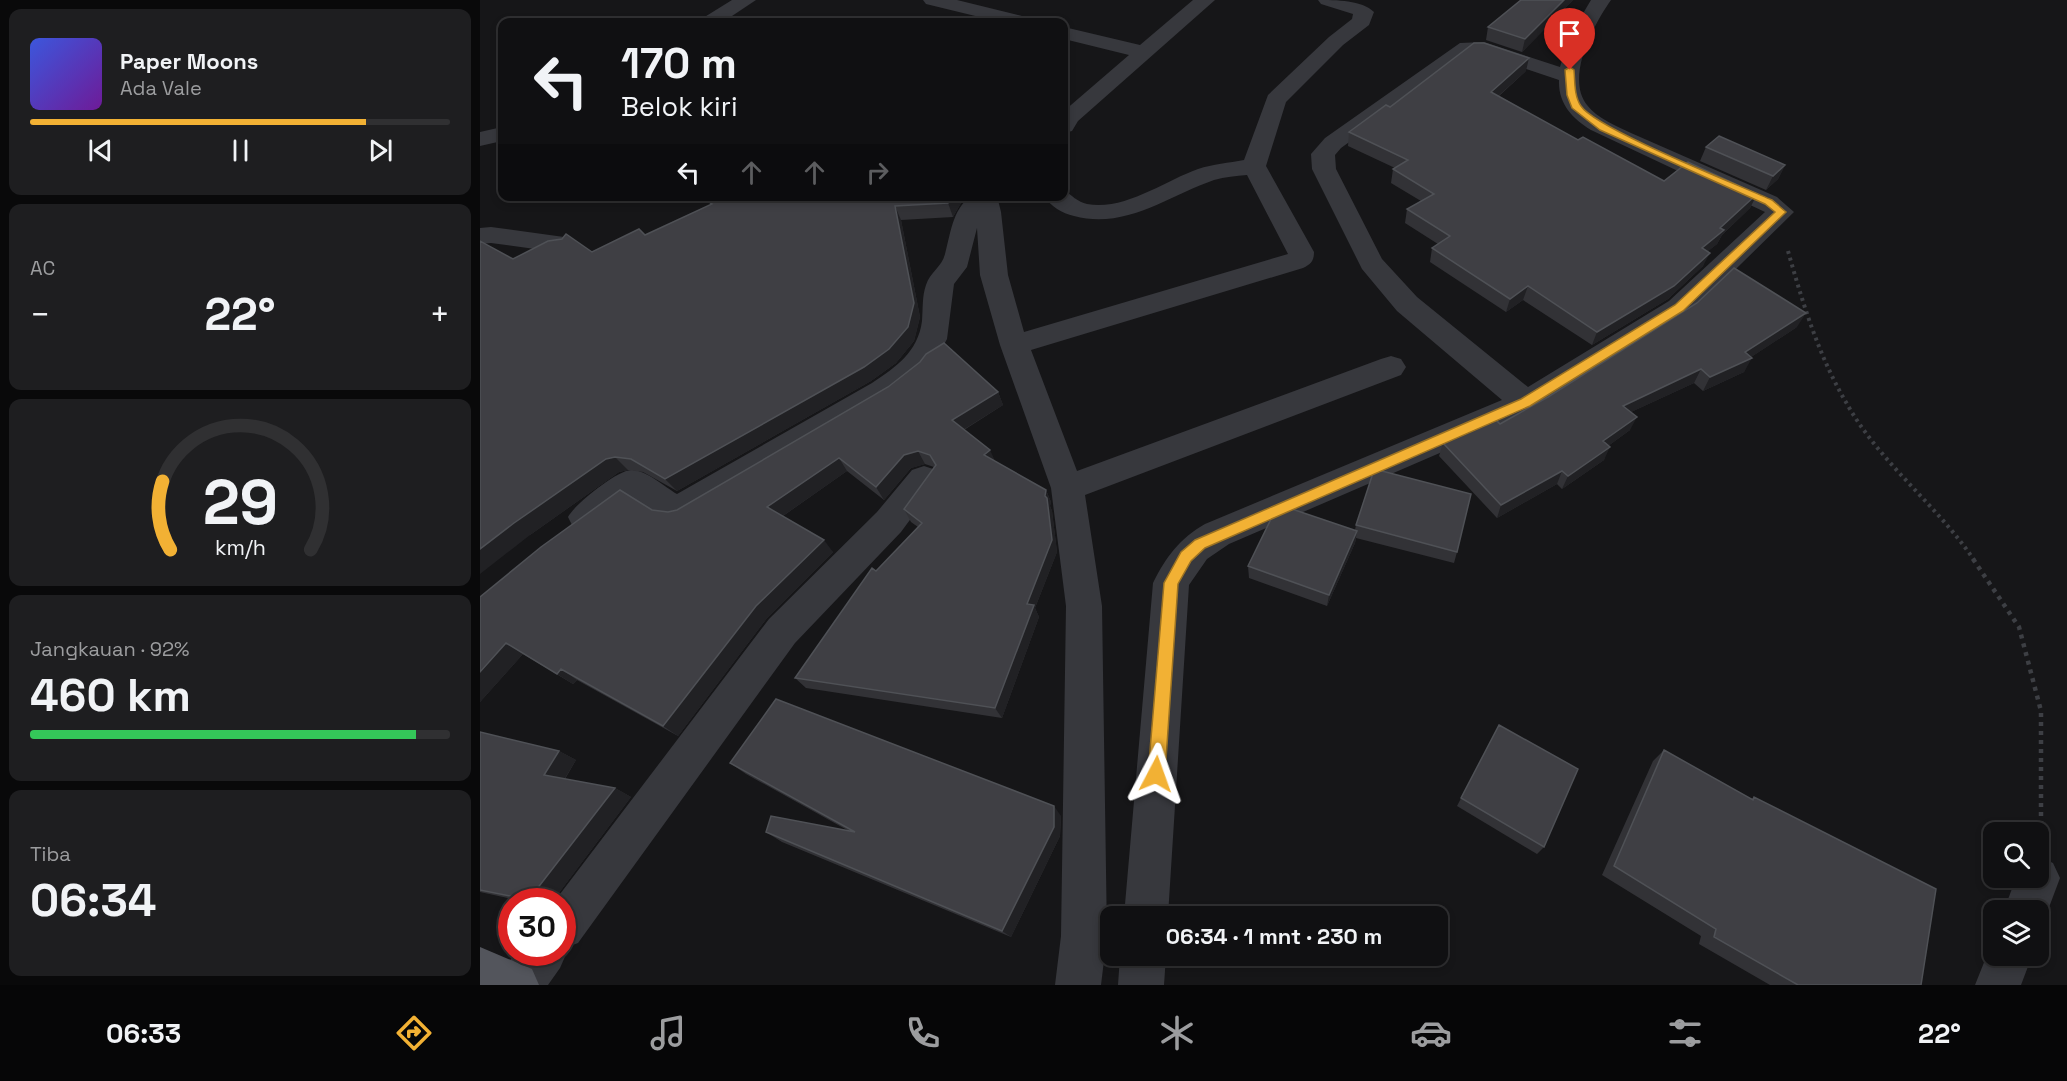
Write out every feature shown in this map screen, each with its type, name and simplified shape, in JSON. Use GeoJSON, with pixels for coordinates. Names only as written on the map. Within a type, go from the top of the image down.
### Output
{"type":"FeatureCollection","features":[{"type":"Feature","properties":{"kind":"main road"},"geometry":{"type":"LineString","coordinates":[[480,970],[518,985]]}},
{"type":"Feature","properties":{"kind":"street"},"geometry":{"type":"LineString","coordinates":[[717,18],[746,0]]}},
{"type":"Feature","properties":{"kind":"street"},"geometry":{"type":"LineString","coordinates":[[933,0],[1007,18]]}},
{"type":"Feature","properties":{"kind":"street"},"geometry":{"type":"LineString","coordinates":[[1068,120],[1205,0]]}},
{"type":"Feature","properties":{"kind":"street"},"geometry":{"type":"LineString","coordinates":[[1014,345],[1298,261],[1301,258],[1301,252],[1254,166],[1276,100],[1336,41],[1362,21],[1364,12],[1353,6],[1328,0]]}},
{"type":"Feature","properties":{"kind":"street"},"geometry":{"type":"LineString","coordinates":[[1147,906],[1171,583],[1186,556],[1217,534],[1526,403],[1679,308],[1781,212],[1768,202],[1603,128],[1577,108],[1572,95],[1570,77],[1578,38],[1595,6],[1601,0]]}},
{"type":"Feature","properties":{"kind":"street"},"geometry":{"type":"LineString","coordinates":[[1068,34],[1146,53]]}},
{"type":"Feature","properties":{"kind":"street"},"geometry":{"type":"LineString","coordinates":[[1526,403],[1407,304],[1371,263],[1324,168],[1323,154],[1333,143],[1467,47],[1484,48],[1570,77]]}},
{"type":"Feature","properties":{"kind":"street"},"geometry":{"type":"LineString","coordinates":[[480,140],[498,135]]}},
{"type":"Feature","properties":{"kind":"street"},"geometry":{"type":"LineString","coordinates":[[1060,201],[1065,207],[1105,213],[1151,201],[1208,174],[1254,166]]}},
{"type":"Feature","properties":{"kind":"street"},"geometry":{"type":"LineString","coordinates":[[563,533],[632,483],[676,511],[883,391],[912,371],[929,348],[937,327],[940,283],[956,266],[966,218],[970,209],[979,201]]}},
{"type":"Feature","properties":{"kind":"street"},"geometry":{"type":"LineString","coordinates":[[985,201],[994,275],[1014,345],[1067,488],[1084,606],[1084,936],[1078,985]]}},
{"type":"Feature","properties":{"kind":"street"},"geometry":{"type":"LineString","coordinates":[[480,236],[491,235],[564,245]]}},
{"type":"Feature","properties":{"kind":"street"},"geometry":{"type":"LineString","coordinates":[[1067,488],[1391,367]]}},
{"type":"Feature","properties":{"kind":"street"},"geometry":{"type":"LineString","coordinates":[[576,908],[782,632],[889,522],[924,479]]}},
{"type":"Feature","properties":{"kind":"street"},"geometry":{"type":"LineString","coordinates":[[518,985],[533,966]]}},
{"type":"Feature","properties":{"kind":"street"},"geometry":{"type":"LineString","coordinates":[[1141,985],[1142,966]]}},
{"type":"Feature","properties":{"kind":"street"},"geometry":{"type":"LineString","coordinates":[[1998,985],[2005,966]]}},
{"type":"Feature","properties":{"kind":"path"},"geometry":{"type":"LineString","coordinates":[[1781,212],[1807,318],[1847,405],[1888,460],[1959,538],[2019,627],[2041,711],[2040,822]]}},
{"type":"Feature","properties":{"kind":"building"},"geometry":{"type":"Polygon","coordinates":[[[1521,0],[1564,0],[1525,39],[1488,27],[1521,0]]]}},
{"type":"Feature","properties":{"kind":"building"},"geometry":{"type":"Polygon","coordinates":[[[1474,43],[1484,43],[1529,58],[1491,92],[1578,140],[1583,137],[1664,181],[1688,162],[1757,194],[1720,228],[1724,230],[1702,248],[1710,253],[1674,286],[1597,332],[1528,286],[1510,299],[1432,248],[1450,236],[1407,209],[1434,194],[1393,169],[1408,160],[1349,132],[1386,105],[1390,107],[1474,43]]]}},
{"type":"Feature","properties":{"kind":"building"},"geometry":{"type":"Polygon","coordinates":[[[1719,136],[1785,165],[1773,176],[1706,147],[1719,136]]]}},
{"type":"Feature","properties":{"kind":"building"},"geometry":{"type":"Polygon","coordinates":[[[949,201],[948,203],[895,206],[914,303],[908,327],[889,349],[864,367],[665,479],[631,459],[615,457],[606,459],[480,549],[480,241],[513,259],[548,241],[562,239],[566,234],[592,252],[639,229],[645,235],[712,204],[709,202],[949,201]]]}},
{"type":"Feature","properties":{"kind":"building"},"geometry":{"type":"Polygon","coordinates":[[[1734,268],[1806,313],[1745,352],[1752,358],[1710,377],[1701,369],[1623,406],[1637,417],[1603,441],[1610,447],[1568,476],[1562,471],[1501,505],[1443,443],[1496,420],[1500,424],[1548,397],[1697,303],[1734,268]]]}},
{"type":"Feature","properties":{"kind":"building"},"geometry":{"type":"Polygon","coordinates":[[[944,343],[998,392],[952,420],[990,450],[984,455],[1046,490],[1052,540],[1027,604],[1034,605],[995,708],[795,678],[872,568],[876,571],[922,523],[904,509],[936,465],[930,455],[918,451],[904,455],[876,487],[839,458],[767,507],[824,540],[756,606],[663,726],[561,669],[557,674],[506,643],[480,672],[480,597],[541,547],[620,490],[652,510],[668,512],[677,510],[888,387],[920,362],[926,354],[944,343]]]}},
{"type":"Feature","properties":{"kind":"building"},"geometry":{"type":"Polygon","coordinates":[[[1378,470],[1471,494],[1457,552],[1356,525],[1373,473],[1378,470]]]}},
{"type":"Feature","properties":{"kind":"building"},"geometry":{"type":"Polygon","coordinates":[[[1289,508],[1357,531],[1329,595],[1248,566],[1273,515],[1289,508]]]}},
{"type":"Feature","properties":{"kind":"building"},"geometry":{"type":"Polygon","coordinates":[[[776,699],[1054,806],[1054,827],[1002,931],[766,832],[771,816],[855,832],[730,763],[776,699]]]}},
{"type":"Feature","properties":{"kind":"building"},"geometry":{"type":"Polygon","coordinates":[[[1499,725],[1578,769],[1544,847],[1461,798],[1499,725]]]}},
{"type":"Feature","properties":{"kind":"building"},"geometry":{"type":"Polygon","coordinates":[[[480,732],[559,751],[544,775],[615,788],[538,888],[498,888],[498,894],[480,890],[480,732]]]}},
{"type":"Feature","properties":{"kind":"building"},"geometry":{"type":"Polygon","coordinates":[[[1664,750],[1753,800],[1754,797],[1936,889],[1921,985],[1798,985],[1714,937],[1716,929],[1614,866],[1664,750]]]}},
{"type":"Feature","properties":{"kind":"route"},"geometry":{"type":"LineString","coordinates":[[1156,774],[1171,583],[1186,556],[1217,534],[1526,403],[1679,308],[1781,212],[1768,202],[1603,128],[1577,108],[1572,95],[1570,70]]}}]}
